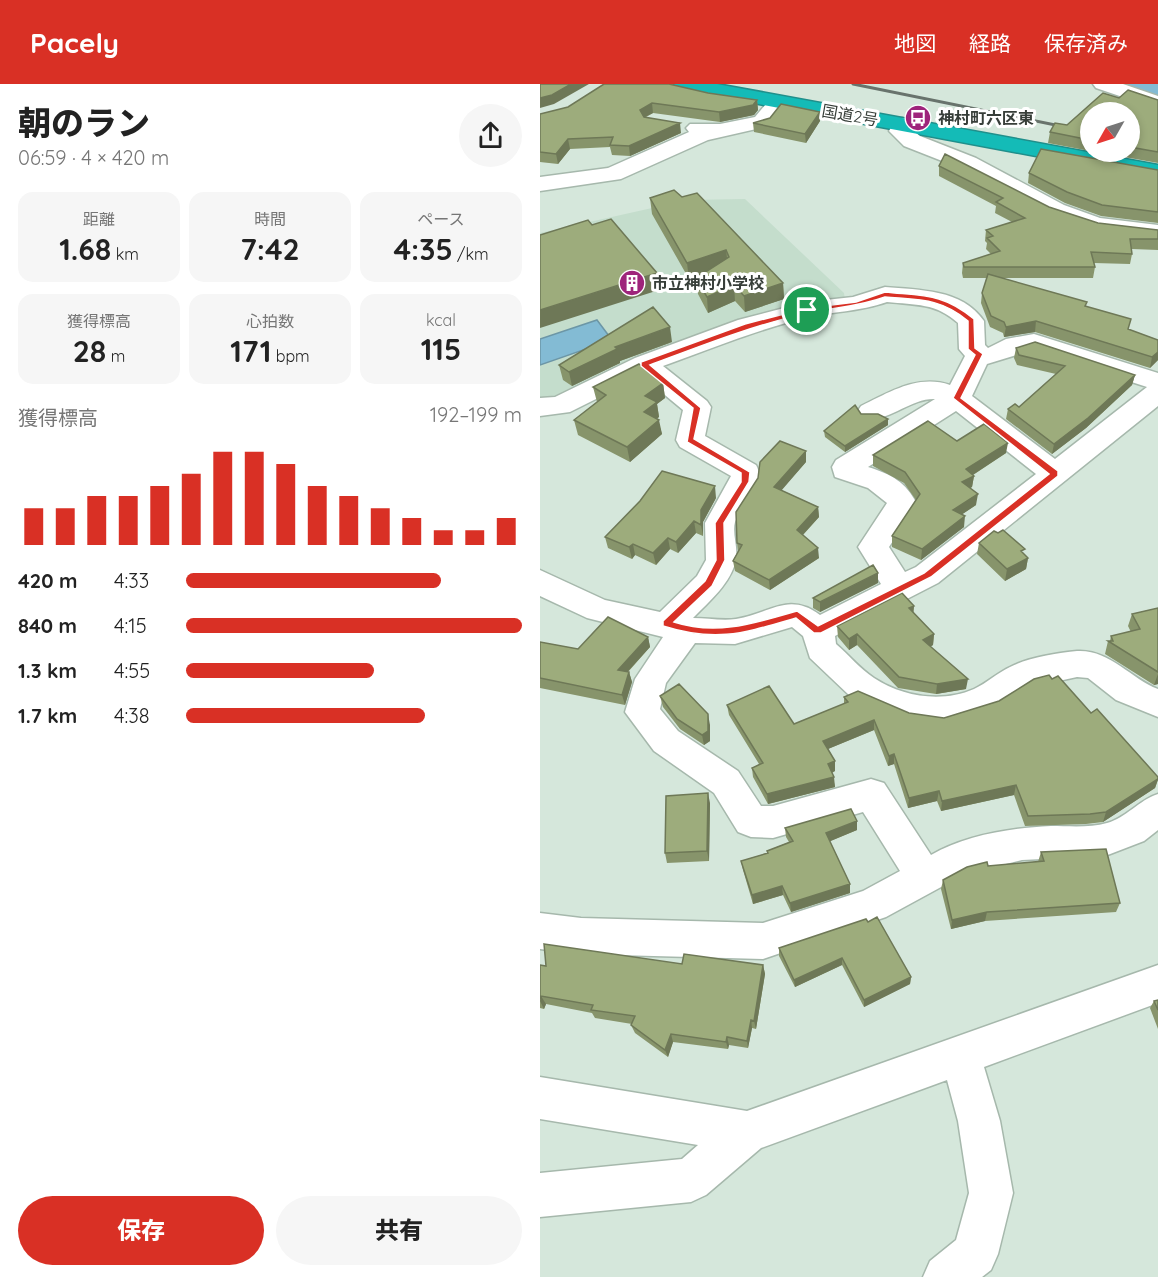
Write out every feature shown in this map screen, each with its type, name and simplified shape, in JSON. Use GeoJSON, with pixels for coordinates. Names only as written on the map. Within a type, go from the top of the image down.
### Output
{"type":"FeatureCollection","features":[{"type":"Feature","properties":{"kind":"highway","name":"国道2号"},"geometry":{"type":"LineString","coordinates":[[684,84],[1158,172]]}},
{"type":"Feature","properties":{"kind":"street"},"geometry":{"type":"LineString","coordinates":[[1103,84],[1158,103]]}},
{"type":"Feature","properties":{"kind":"street"},"geometry":{"type":"LineString","coordinates":[[540,184],[613,174],[699,135],[762,122],[778,102]]}},
{"type":"Feature","properties":{"kind":"street"},"geometry":{"type":"LineString","coordinates":[[902,124],[900,131],[912,141],[968,163],[1056,210],[1096,224],[1158,232]]}},
{"type":"Feature","properties":{"kind":"street"},"geometry":{"type":"LineString","coordinates":[[673,126],[720,130]]}},
{"type":"Feature","properties":{"kind":"street"},"geometry":{"type":"LineString","coordinates":[[540,407],[560,406],[644,364],[747,326],[807,310],[857,304],[885,294],[939,300],[954,306],[972,321],[972,349],[979,354],[1000,355],[1013,346],[1034,342],[1158,382]]}},
{"type":"Feature","properties":{"kind":"street"},"geometry":{"type":"LineString","coordinates":[[900,589],[873,547],[902,504],[900,496],[877,480],[845,470],[957,398],[979,354]]}},
{"type":"Feature","properties":{"kind":"street"},"geometry":{"type":"LineString","coordinates":[[644,364],[697,408],[690,440],[746,472],[745,482],[720,523],[721,560],[708,584],[676,627],[651,679],[642,712],[666,741],[726,782],[750,821],[773,822],[871,794],[924,876]]}},
{"type":"Feature","properties":{"kind":"street"},"geometry":{"type":"LineString","coordinates":[[871,412],[914,391],[937,390],[957,398],[1055,474]]}},
{"type":"Feature","properties":{"kind":"street"},"geometry":{"type":"LineString","coordinates":[[818,630],[927,575],[1158,392]]}},
{"type":"Feature","properties":{"kind":"street"},"geometry":{"type":"LineString","coordinates":[[540,582],[598,610],[676,627],[735,632],[797,614],[818,630],[821,649],[862,687],[909,707],[942,712],[985,699],[1022,676],[1077,664],[1096,666],[1128,691],[1158,703]]}},
{"type":"Feature","properties":{"kind":"street"},"geometry":{"type":"LineString","coordinates":[[540,931],[581,936],[764,941],[873,905],[957,859],[1022,844],[1105,840],[1131,830],[1158,809]]}},
{"type":"Feature","properties":{"kind":"street"},"geometry":{"type":"LineString","coordinates":[[540,1195],[691,1180],[747,1132],[1158,984]]}},
{"type":"Feature","properties":{"kind":"street"},"geometry":{"type":"LineString","coordinates":[[946,1277],[975,1254],[991,1193],[979,1121],[960,1054]]}},
{"type":"Feature","properties":{"kind":"street"},"geometry":{"type":"LineString","coordinates":[[540,1098],[747,1132]]}},
{"type":"Feature","properties":{"kind":"shaded area"},"geometry":{"type":"Polygon","coordinates":[[[745,199],[844,293],[845,300],[760,314],[640,356],[586,381],[560,397],[540,397],[540,233],[688,200],[745,199]]]}},
{"type":"Feature","properties":{"kind":"water"},"geometry":{"type":"Polygon","coordinates":[[[597,320],[612,340],[540,365],[540,339],[597,320]]]}},
{"type":"Feature","properties":{"kind":"building"},"geometry":{"type":"Polygon","coordinates":[[[540,84],[571,84],[552,95],[540,98],[540,84]]]}},
{"type":"Feature","properties":{"kind":"building"},"geometry":{"type":"Polygon","coordinates":[[[604,84],[669,84],[708,93],[757,100],[753,105],[719,112],[652,103],[640,110],[644,117],[680,123],[629,146],[610,145],[613,137],[568,139],[556,154],[540,152],[540,114],[568,107],[604,84]]]}},
{"type":"Feature","properties":{"kind":"building"},"geometry":{"type":"Polygon","coordinates":[[[1128,90],[1158,100],[1158,152],[1140,149],[1140,102],[1093,102],[1103,93],[1119,98],[1128,90]]]}},
{"type":"Feature","properties":{"kind":"building"},"geometry":{"type":"Polygon","coordinates":[[[781,104],[820,112],[805,134],[753,123],[770,118],[781,104]]]}},
{"type":"Feature","properties":{"kind":"building"},"geometry":{"type":"Polygon","coordinates":[[[1080,113],[1080,138],[1050,132],[1055,123],[1067,125],[1080,113]]]}},
{"type":"Feature","properties":{"kind":"building"},"geometry":{"type":"Polygon","coordinates":[[[1041,149],[1080,156],[1080,162],[1113,162],[1158,170],[1158,212],[1102,205],[1067,192],[1029,173],[1041,149]]]}},
{"type":"Feature","properties":{"kind":"building"},"geometry":{"type":"Polygon","coordinates":[[[945,154],[1049,207],[1098,223],[1158,230],[1158,239],[1130,239],[1132,254],[1091,252],[1095,267],[964,267],[963,263],[1000,251],[987,238],[993,236],[986,230],[1025,218],[996,202],[1003,198],[939,166],[945,154]]]}},
{"type":"Feature","properties":{"kind":"building"},"geometry":{"type":"Polygon","coordinates":[[[674,190],[682,197],[697,193],[783,283],[744,296],[734,285],[707,297],[696,278],[729,257],[726,250],[687,263],[650,198],[674,190]]]}},
{"type":"Feature","properties":{"kind":"building"},"geometry":{"type":"Polygon","coordinates":[[[611,219],[657,273],[540,310],[540,235],[588,220],[592,225],[611,219]]]}},
{"type":"Feature","properties":{"kind":"building"},"geometry":{"type":"Polygon","coordinates":[[[988,274],[1087,302],[1085,306],[1131,319],[1128,329],[1158,340],[1158,352],[1152,357],[1036,321],[1006,327],[1004,322],[991,316],[982,293],[988,274]]]}},
{"type":"Feature","properties":{"kind":"building"},"geometry":{"type":"Polygon","coordinates":[[[653,307],[670,327],[615,347],[617,349],[569,372],[559,365],[653,307]]]}},
{"type":"Feature","properties":{"kind":"building"},"geometry":{"type":"Polygon","coordinates":[[[1035,342],[1135,375],[1088,418],[1054,444],[1008,409],[1015,404],[1019,407],[1065,366],[1019,355],[1016,348],[1035,342]]]}},
{"type":"Feature","properties":{"kind":"building"},"geometry":{"type":"Polygon","coordinates":[[[639,364],[663,383],[645,396],[657,402],[644,412],[659,420],[627,447],[574,420],[606,395],[593,387],[639,364]]]}},
{"type":"Feature","properties":{"kind":"building"},"geometry":{"type":"Polygon","coordinates":[[[855,405],[861,414],[878,414],[888,419],[845,446],[824,431],[855,405]]]}},
{"type":"Feature","properties":{"kind":"building"},"geometry":{"type":"Polygon","coordinates":[[[928,421],[957,441],[984,424],[1008,443],[966,469],[974,476],[962,482],[978,494],[953,510],[965,516],[922,549],[892,536],[920,494],[905,472],[873,455],[928,421]]]}},
{"type":"Feature","properties":{"kind":"building"},"geometry":{"type":"Polygon","coordinates":[[[780,441],[806,451],[774,487],[818,507],[797,530],[818,548],[769,580],[733,561],[742,545],[737,543],[736,512],[758,478],[760,462],[780,441]]]}},
{"type":"Feature","properties":{"kind":"building"},"geometry":{"type":"Polygon","coordinates":[[[662,471],[715,486],[701,510],[701,525],[694,521],[676,542],[668,538],[653,553],[633,544],[629,547],[605,537],[640,501],[662,471]]]}},
{"type":"Feature","properties":{"kind":"building"},"geometry":{"type":"Polygon","coordinates":[[[1003,530],[1025,549],[1021,551],[1028,558],[1007,569],[979,543],[994,531],[998,533],[1003,530]]]}},
{"type":"Feature","properties":{"kind":"building"},"geometry":{"type":"Polygon","coordinates":[[[873,565],[878,573],[820,602],[813,598],[873,565]]]}},
{"type":"Feature","properties":{"kind":"building"},"geometry":{"type":"Polygon","coordinates":[[[902,593],[914,606],[909,608],[934,634],[923,640],[968,679],[937,684],[899,677],[857,634],[849,639],[837,626],[902,593]]]}},
{"type":"Feature","properties":{"kind":"building"},"geometry":{"type":"Polygon","coordinates":[[[1158,608],[1158,672],[1108,641],[1113,641],[1111,636],[1140,629],[1132,614],[1158,608]]]}},
{"type":"Feature","properties":{"kind":"building"},"geometry":{"type":"Polygon","coordinates":[[[608,617],[648,637],[618,670],[629,672],[622,695],[540,678],[540,642],[578,649],[608,617]]]}},
{"type":"Feature","properties":{"kind":"building"},"geometry":{"type":"Polygon","coordinates":[[[1049,675],[1052,679],[1058,676],[1091,713],[1097,709],[1158,779],[1106,812],[1090,814],[1028,816],[1016,785],[942,801],[939,791],[909,798],[894,754],[889,756],[874,720],[823,741],[835,761],[828,764],[834,777],[767,794],[752,768],[763,763],[727,705],[769,686],[794,724],[848,702],[844,697],[858,691],[909,713],[944,718],[999,701],[1034,679],[1049,675]]]}},
{"type":"Feature","properties":{"kind":"building"},"geometry":{"type":"Polygon","coordinates":[[[679,684],[708,714],[708,731],[702,735],[677,719],[660,696],[679,684]]]}},
{"type":"Feature","properties":{"kind":"building"},"geometry":{"type":"Polygon","coordinates":[[[708,793],[707,851],[665,853],[666,796],[708,793]]]}},
{"type":"Feature","properties":{"kind":"building"},"geometry":{"type":"Polygon","coordinates":[[[851,809],[857,821],[826,833],[850,884],[790,903],[782,886],[752,895],[741,861],[768,853],[767,851],[793,841],[785,828],[851,809]]]}},
{"type":"Feature","properties":{"kind":"building"},"geometry":{"type":"Polygon","coordinates":[[[1106,849],[1120,903],[987,912],[952,920],[943,880],[967,867],[987,862],[988,866],[1044,861],[1041,852],[1106,849]]]}},
{"type":"Feature","properties":{"kind":"building"},"geometry":{"type":"Polygon","coordinates":[[[877,917],[911,977],[864,1000],[842,958],[794,980],[779,948],[866,919],[868,922],[877,917]]]}},
{"type":"Feature","properties":{"kind":"building"},"geometry":{"type":"Polygon","coordinates":[[[544,944],[682,964],[684,954],[763,965],[754,1021],[751,1020],[747,1041],[727,1037],[726,1042],[671,1034],[665,1050],[631,1025],[635,1016],[591,1010],[593,1005],[541,996],[540,999],[540,965],[546,966],[544,944]]]}},
{"type":"Feature","properties":{"kind":"waterway"},"geometry":{"type":"LineString","coordinates":[[1128,84],[1158,95]]}},
{"type":"Feature","properties":{"kind":"railway"},"geometry":{"type":"LineString","coordinates":[[853,84],[1080,130]]}},
{"type":"Feature","properties":{"kind":"place","name":"神村町六区東"},"geometry":{"type":"Point","coordinates":[918,118]}},
{"type":"Feature","properties":{"kind":"place","name":"市立神村小学校"},"geometry":{"type":"Point","coordinates":[632,283]}},
{"type":"Feature","properties":{"kind":"route"},"geometry":{"type":"LineString","coordinates":[[885,294],[939,300],[954,306],[972,321],[972,349],[979,354],[957,398],[1055,474],[927,575],[818,630],[797,614],[735,632],[686,630],[667,624],[708,584],[721,560],[720,523],[745,482],[746,472],[690,440],[697,408],[644,364],[747,326],[807,310],[857,304],[885,294]]}}]}
